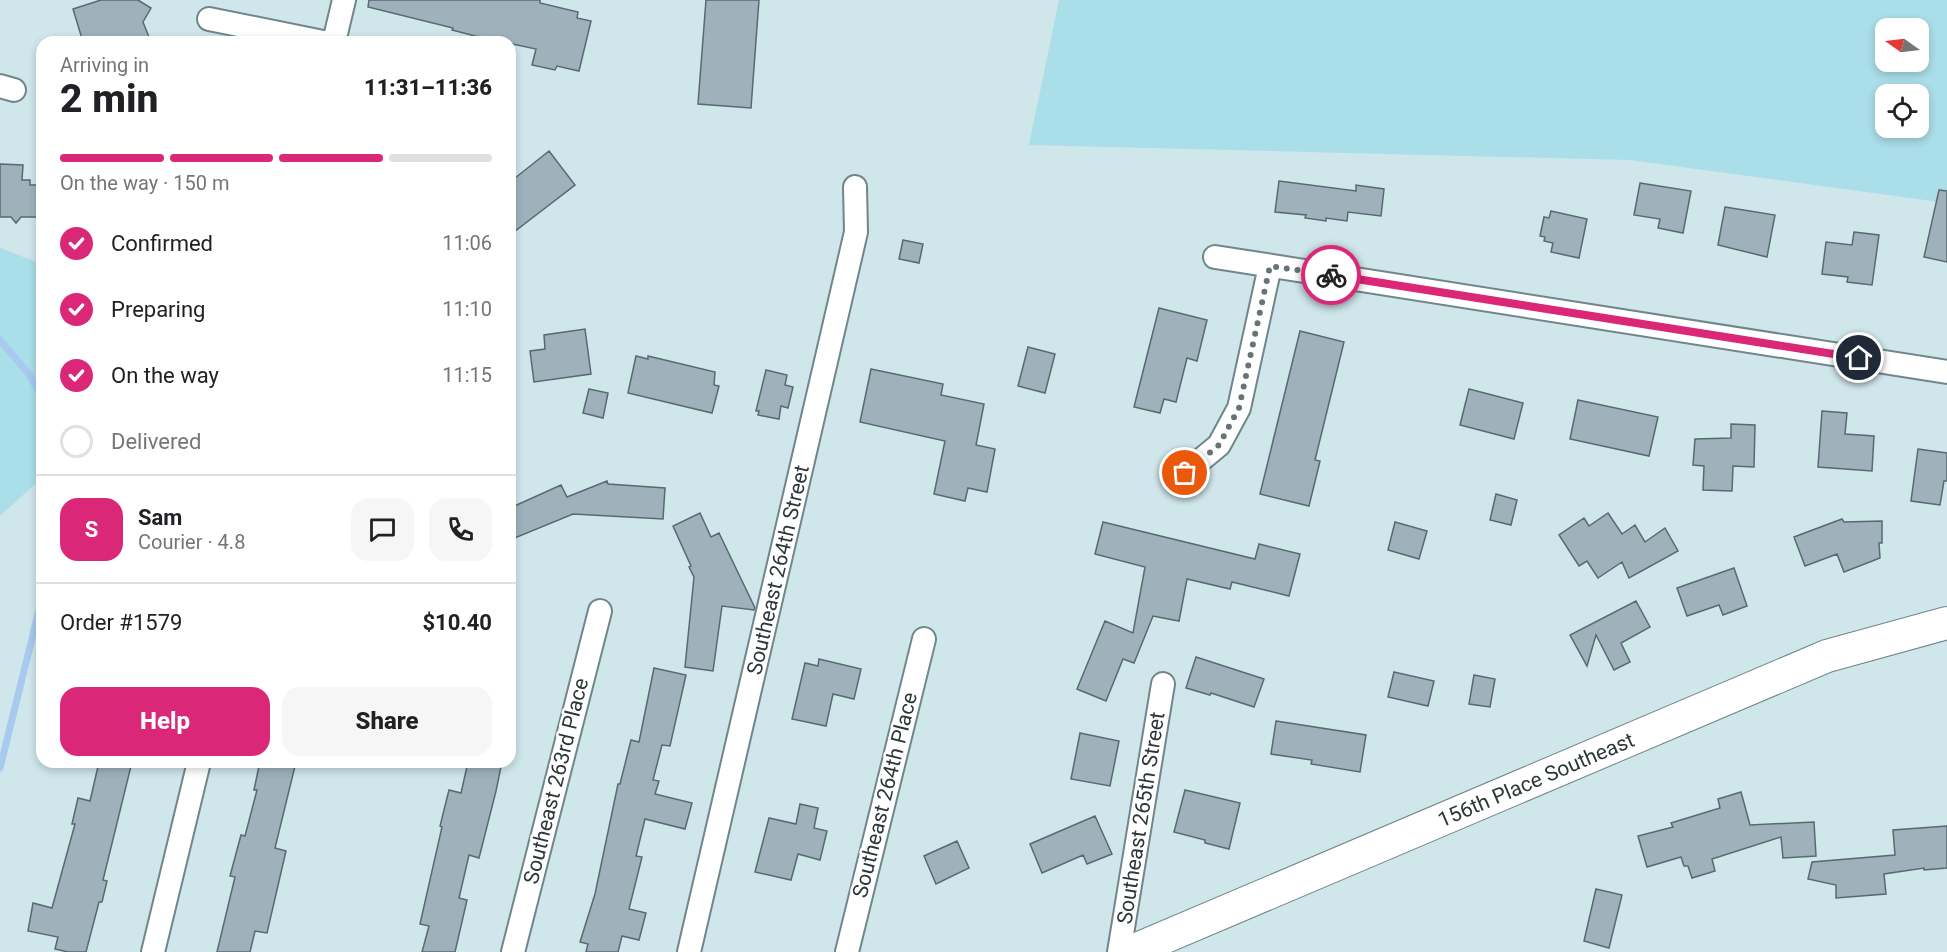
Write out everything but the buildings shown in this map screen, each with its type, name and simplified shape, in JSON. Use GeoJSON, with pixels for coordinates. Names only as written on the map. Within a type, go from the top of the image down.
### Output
{"type":"FeatureCollection","features":[{"type":"Feature","properties":{"kind":"street"},"geometry":{"type":"LineString","coordinates":[[335,36],[344,0]]}},
{"type":"Feature","properties":{"kind":"street"},"geometry":{"type":"LineString","coordinates":[[209,19],[293,36]]}},
{"type":"Feature","properties":{"kind":"street","name":"Southeast 264th Street"},"geometry":{"type":"LineString","coordinates":[[689,952],[856,232],[855,187]]}},
{"type":"Feature","properties":{"kind":"street"},"geometry":{"type":"LineString","coordinates":[[1215,257],[1947,372]]}},
{"type":"Feature","properties":{"kind":"street"},"geometry":{"type":"LineString","coordinates":[[1185,473],[1219,445],[1239,408],[1270,266]]}},
{"type":"Feature","properties":{"kind":"street","name":"Southeast 263rd Place"},"geometry":{"type":"LineString","coordinates":[[513,952],[600,611]]}},
{"type":"Feature","properties":{"kind":"street","name":"156th Place Southeast"},"geometry":{"type":"LineString","coordinates":[[1130,952],[1827,656],[1947,623]]}},
{"type":"Feature","properties":{"kind":"street","name":"Southeast 264th Place"},"geometry":{"type":"LineString","coordinates":[[847,952],[924,639]]}},
{"type":"Feature","properties":{"kind":"street","name":"Southeast 265th Street"},"geometry":{"type":"LineString","coordinates":[[1119,952],[1163,684]]}},
{"type":"Feature","properties":{"kind":"street"},"geometry":{"type":"LineString","coordinates":[[153,952],[199,768]]}},
{"type":"Feature","properties":{"kind":"shaded area"},"geometry":{"type":"Polygon","coordinates":[[[1059,0],[1947,0],[1947,203],[1630,160],[1029,145],[1059,0]]]}},
{"type":"Feature","properties":{"kind":"shaded area"},"geometry":{"type":"Polygon","coordinates":[[[0,248],[36,262],[36,483],[0,516],[0,248]]]}},
{"type":"Feature","properties":{"kind":"waterway"},"geometry":{"type":"LineString","coordinates":[[0,340],[28,373],[36,387]]}},
{"type":"Feature","properties":{"kind":"waterway"},"geometry":{"type":"LineString","coordinates":[[0,768],[36,622]]}},
{"type":"Feature","properties":{"kind":"way so far"},"geometry":{"type":"LineString","coordinates":[[1185,473],[1219,445],[1239,408],[1270,266],[1331,275]]}},
{"type":"Feature","properties":{"kind":"route"},"geometry":{"type":"LineString","coordinates":[[1331,275],[1859,358]]}}]}
